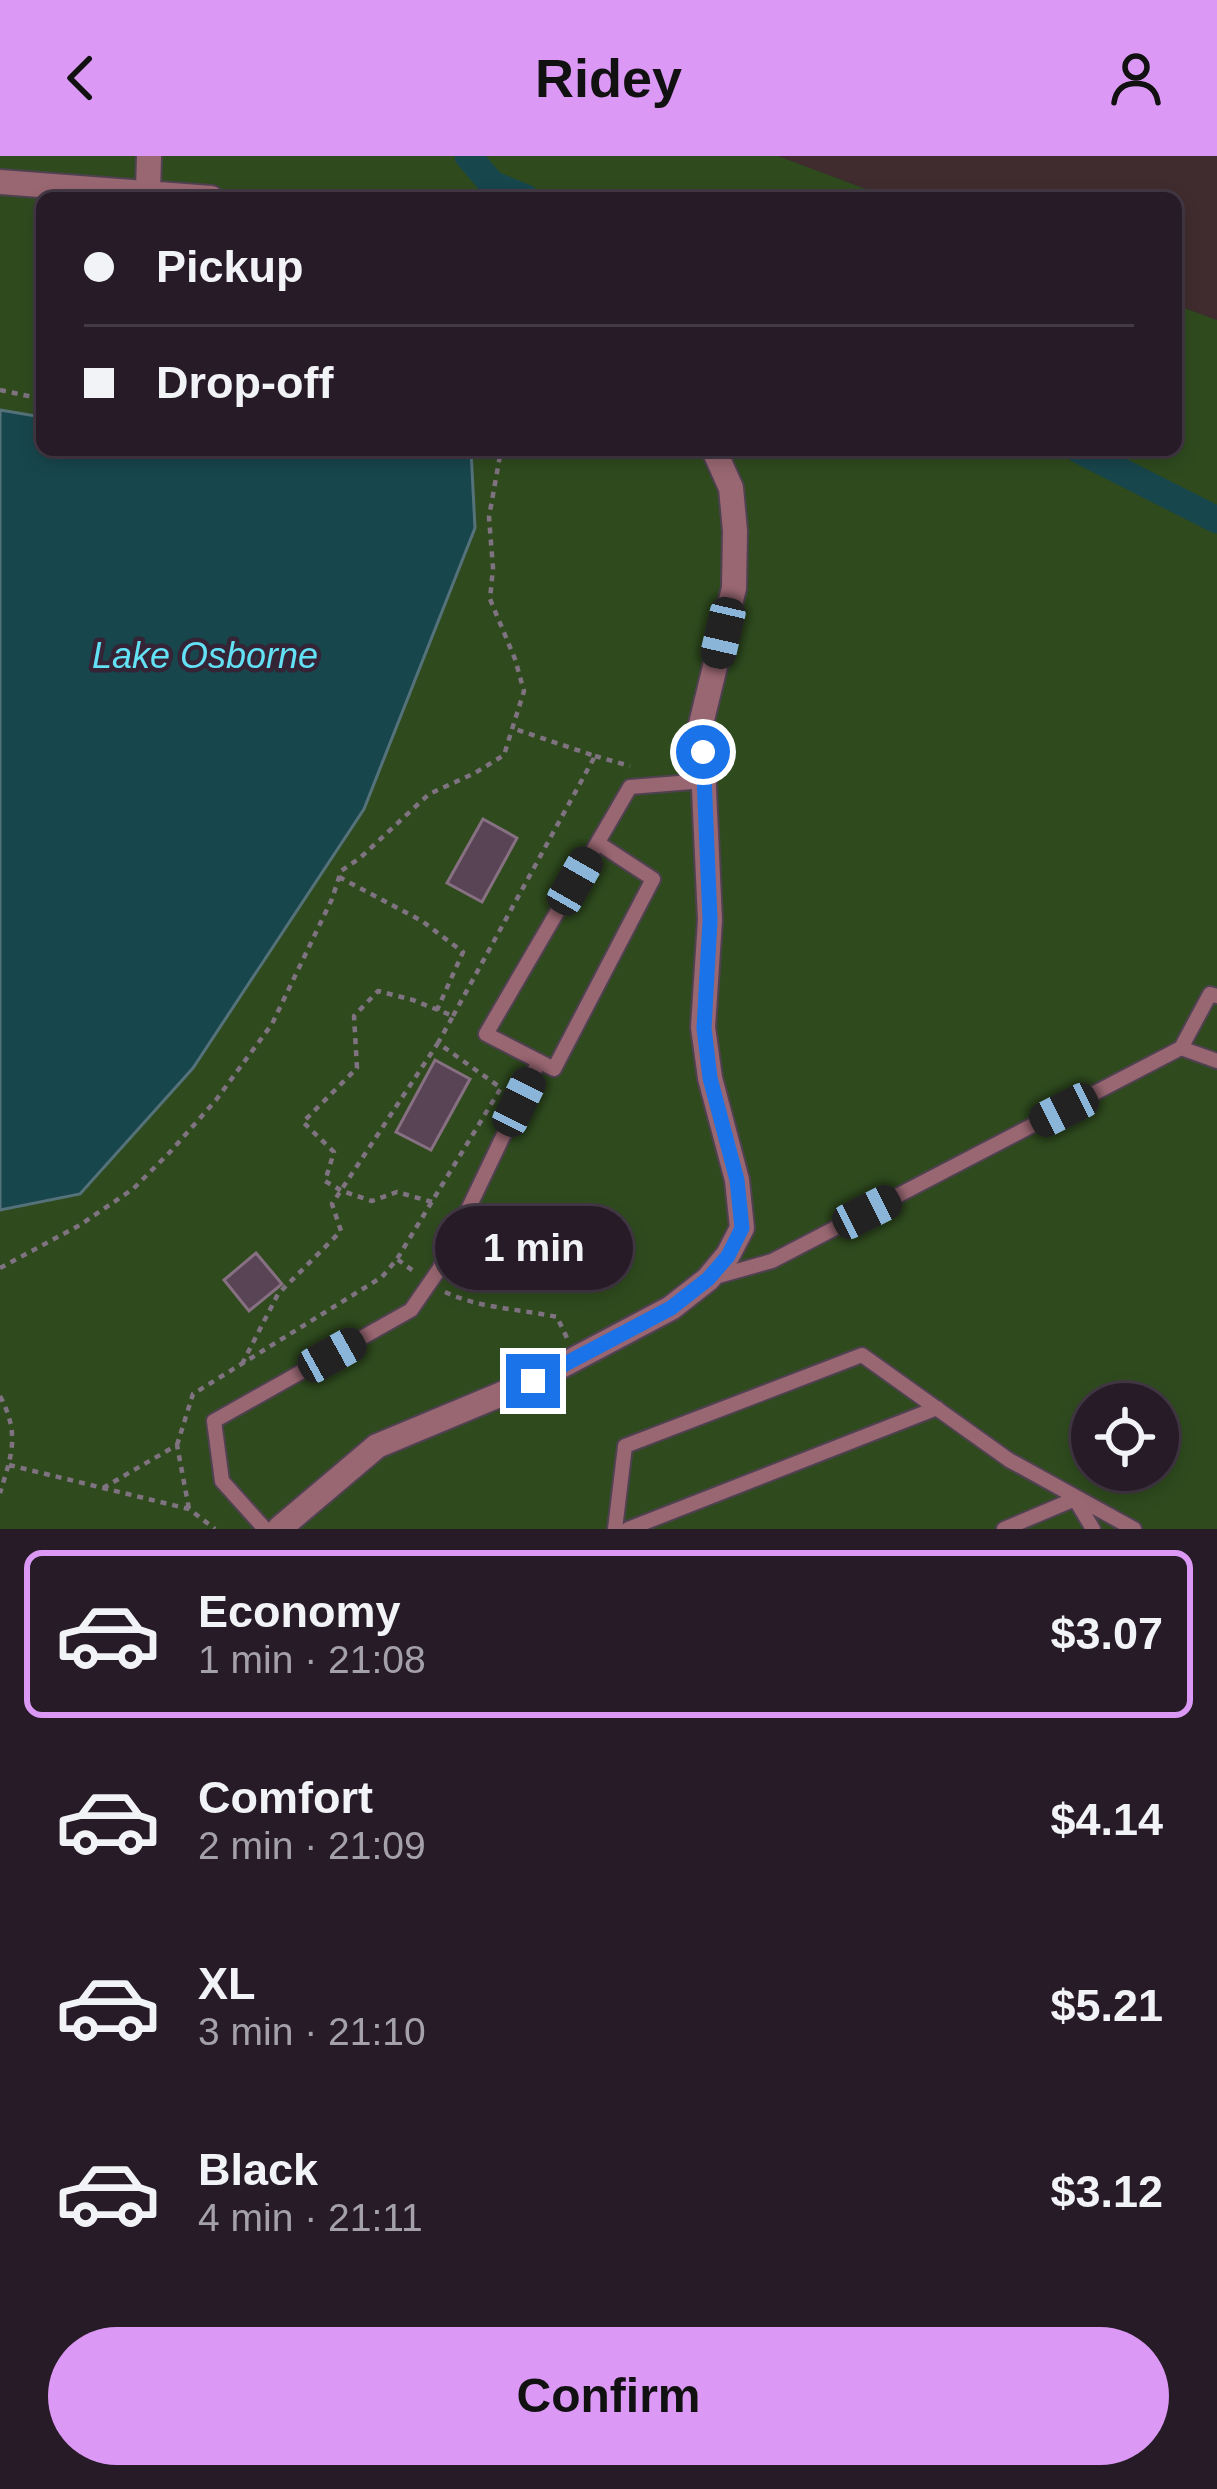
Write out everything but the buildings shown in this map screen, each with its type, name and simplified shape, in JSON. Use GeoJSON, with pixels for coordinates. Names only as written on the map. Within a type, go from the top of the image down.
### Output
{"type":"FeatureCollection","features":[{"type":"Feature","properties":{"kind":"street"},"geometry":{"type":"LineString","coordinates":[[0,182],[148,192],[149,156]]}},
{"type":"Feature","properties":{"kind":"street"},"geometry":{"type":"LineString","coordinates":[[279,1529],[377,1446],[533,1381],[671,1308],[708,1279],[728,1256],[742,1228],[737,1180],[710,1078],[704,1028],[710,920],[701,724],[734,588],[731,488],[717,456]]}},
{"type":"Feature","properties":{"kind":"lane"},"geometry":{"type":"LineString","coordinates":[[598,842],[653,879],[554,1069],[486,1034],[630,787],[704,781]]}},
{"type":"Feature","properties":{"kind":"lane"},"geometry":{"type":"LineString","coordinates":[[708,1279],[772,1261],[1181,1048],[1210,994],[1217,996]]}},
{"type":"Feature","properties":{"kind":"lane"},"geometry":{"type":"LineString","coordinates":[[1181,1048],[1217,1061]]}},
{"type":"Feature","properties":{"kind":"lane"},"geometry":{"type":"LineString","coordinates":[[265,1529],[222,1481],[214,1421],[411,1310],[440,1268],[539,1061]]}},
{"type":"Feature","properties":{"kind":"lane"},"geometry":{"type":"LineString","coordinates":[[614,1529],[626,1446],[862,1354],[1009,1460],[1134,1529]]}},
{"type":"Feature","properties":{"kind":"lane"},"geometry":{"type":"LineString","coordinates":[[628,1529],[658,1524],[937,1408]]}},
{"type":"Feature","properties":{"kind":"lane"},"geometry":{"type":"LineString","coordinates":[[1004,1529],[1076,1498]]}},
{"type":"Feature","properties":{"kind":"lane"},"geometry":{"type":"LineString","coordinates":[[1076,1498],[1093,1529]]}},
{"type":"Feature","properties":{"kind":"path"},"geometry":{"type":"LineString","coordinates":[[0,390],[36,398]]}},
{"type":"Feature","properties":{"kind":"path"},"geometry":{"type":"LineString","coordinates":[[0,1268],[80,1225],[133,1189],[170,1152],[272,1024],[332,899],[340,871],[429,794],[504,754],[524,691],[490,599],[489,517],[500,456]]}},
{"type":"Feature","properties":{"kind":"path"},"geometry":{"type":"LineString","coordinates":[[512,728],[632,767],[639,786]]}},
{"type":"Feature","properties":{"kind":"path"},"geometry":{"type":"LineString","coordinates":[[242,1364],[278,1294],[341,1231],[332,1204],[438,1042],[595,756]]}},
{"type":"Feature","properties":{"kind":"path"},"geometry":{"type":"LineString","coordinates":[[339,877],[422,921],[463,952],[437,1010]]}},
{"type":"Feature","properties":{"kind":"path"},"geometry":{"type":"LineString","coordinates":[[432,1202],[397,1192],[372,1201],[342,1191],[325,1180],[334,1152],[303,1122],[357,1068],[355,1016],[378,991],[452,1016]]}},
{"type":"Feature","properties":{"kind":"path"},"geometry":{"type":"LineString","coordinates":[[190,1509],[177,1445],[193,1394],[382,1277],[501,1088],[438,1042]]}},
{"type":"Feature","properties":{"kind":"path"},"geometry":{"type":"LineString","coordinates":[[397,1259],[416,1273]]}},
{"type":"Feature","properties":{"kind":"path"},"geometry":{"type":"LineString","coordinates":[[440,1289],[465,1302],[556,1317],[569,1342]]}},
{"type":"Feature","properties":{"kind":"path"},"geometry":{"type":"LineString","coordinates":[[0,1396],[12,1418],[13,1452],[0,1493]]}},
{"type":"Feature","properties":{"kind":"path"},"geometry":{"type":"LineString","coordinates":[[101,1489],[177,1445]]}},
{"type":"Feature","properties":{"kind":"path"},"geometry":{"type":"LineString","coordinates":[[8,1465],[190,1509],[215,1529]]}},
{"type":"Feature","properties":{"kind":"shaded area"},"geometry":{"type":"Polygon","coordinates":[[[778,156],[1217,156],[1217,320],[1182,307],[1182,192],[874,192],[778,156]]]}},
{"type":"Feature","properties":{"kind":"green space"},"geometry":{"type":"Polygon","coordinates":[[[0,156],[778,156],[874,192],[36,192],[36,456],[1182,456],[1182,307],[1217,320],[1217,1529],[0,1529],[0,156]]]}},
{"type":"Feature","properties":{"kind":"water","name":"Lake Osborne"},"geometry":{"type":"Polygon","coordinates":[[[0,410],[36,416],[36,456],[471,456],[475,528],[364,809],[193,1068],[80,1194],[0,1210],[0,410]]]}},
{"type":"Feature","properties":{"kind":"waterway"},"geometry":{"type":"LineString","coordinates":[[468,156],[492,184],[511,192]]}},
{"type":"Feature","properties":{"kind":"waterway"},"geometry":{"type":"LineString","coordinates":[[1091,456],[1217,520]]}},
{"type":"Feature","properties":{"kind":"route"},"geometry":{"type":"LineString","coordinates":[[533,1381],[671,1308],[708,1279],[728,1256],[742,1228],[737,1180],[710,1078],[704,1028],[710,920],[703,752]]}}]}
